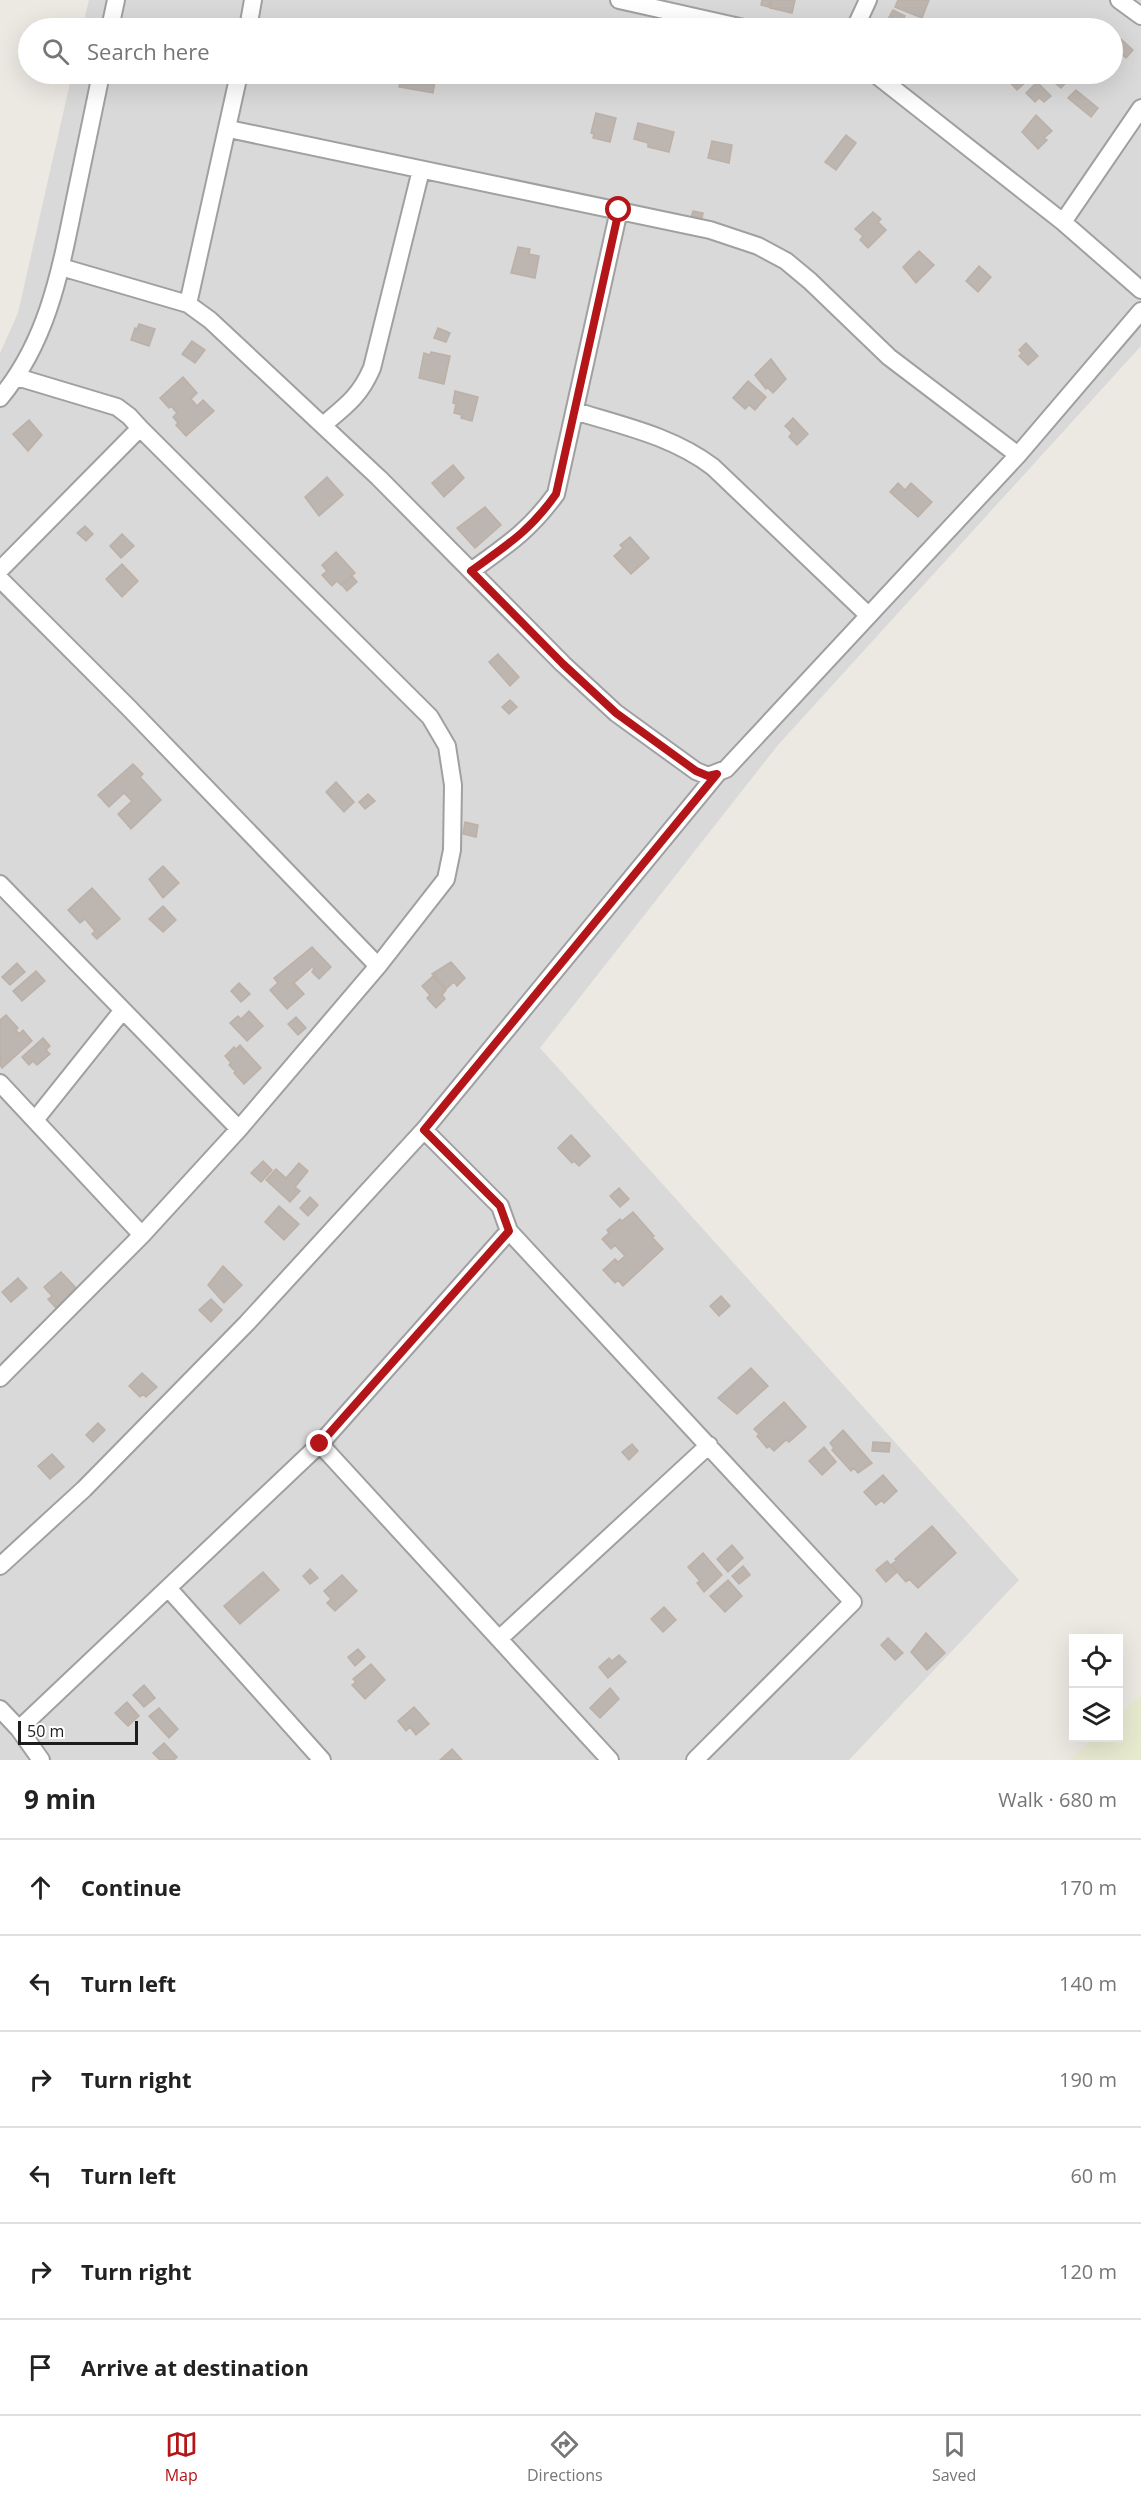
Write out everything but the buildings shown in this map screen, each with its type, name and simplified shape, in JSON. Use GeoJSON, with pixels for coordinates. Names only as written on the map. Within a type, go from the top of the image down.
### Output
{"type":"FeatureCollection","features":[{"type":"Feature","properties":{"kind":"street"},"geometry":{"type":"LineString","coordinates":[[112,18],[116,0]]}},
{"type":"Feature","properties":{"kind":"street"},"geometry":{"type":"LineString","coordinates":[[250,18],[254,0]]}},
{"type":"Feature","properties":{"kind":"street"},"geometry":{"type":"LineString","coordinates":[[619,0],[699,18]]}},
{"type":"Feature","properties":{"kind":"street"},"geometry":{"type":"LineString","coordinates":[[860,18],[868,0]]}},
{"type":"Feature","properties":{"kind":"street"},"geometry":{"type":"LineString","coordinates":[[1119,0],[1141,16]]}},
{"type":"Feature","properties":{"kind":"street"},"geometry":{"type":"LineString","coordinates":[[0,398],[18,377],[42,330],[61,267],[99,84]]}},
{"type":"Feature","properties":{"kind":"street"},"geometry":{"type":"LineString","coordinates":[[188,304],[229,129],[237,84]]}},
{"type":"Feature","properties":{"kind":"street"},"geometry":{"type":"LineString","coordinates":[[888,84],[1063,222],[1141,290]]}},
{"type":"Feature","properties":{"kind":"street"},"geometry":{"type":"LineString","coordinates":[[1063,222],[1141,108]]}},
{"type":"Feature","properties":{"kind":"street"},"geometry":{"type":"LineString","coordinates":[[229,129],[710,230],[758,246],[786,261],[889,357],[1018,455]]}},
{"type":"Feature","properties":{"kind":"street"},"geometry":{"type":"LineString","coordinates":[[323,425],[353,401],[364,388],[372,368],[421,170]]}},
{"type":"Feature","properties":{"kind":"street"},"geometry":{"type":"LineString","coordinates":[[471,571],[521,535],[541,515],[556,494],[619,210]]}},
{"type":"Feature","properties":{"kind":"street"},"geometry":{"type":"LineString","coordinates":[[61,267],[188,304],[210,320],[323,425],[563,664],[616,713],[696,771],[708,776],[726,769],[867,614],[1018,455],[1141,311]]}},
{"type":"Feature","properties":{"kind":"street"},"geometry":{"type":"LineString","coordinates":[[0,1378],[142,1235],[239,1129],[378,966],[446,879],[452,850],[454,807],[447,746],[430,717],[129,416],[117,407],[18,377]]}},
{"type":"Feature","properties":{"kind":"street"},"geometry":{"type":"LineString","coordinates":[[575,411],[668,440],[694,453],[713,467],[867,614]]}},
{"type":"Feature","properties":{"kind":"street"},"geometry":{"type":"LineString","coordinates":[[0,570],[140,428]]}},
{"type":"Feature","properties":{"kind":"street"},"geometry":{"type":"LineString","coordinates":[[0,579],[129,708],[378,966]]}},
{"type":"Feature","properties":{"kind":"street"},"geometry":{"type":"LineString","coordinates":[[0,1566],[84,1489],[247,1323],[424,1130],[717,774]]}},
{"type":"Feature","properties":{"kind":"street"},"geometry":{"type":"LineString","coordinates":[[0,884],[239,1129]]}},
{"type":"Feature","properties":{"kind":"street"},"geometry":{"type":"LineString","coordinates":[[35,1120],[123,1010]]}},
{"type":"Feature","properties":{"kind":"street"},"geometry":{"type":"LineString","coordinates":[[0,1083],[142,1235]]}},
{"type":"Feature","properties":{"kind":"street"},"geometry":{"type":"LineString","coordinates":[[424,1130],[500,1206],[509,1231],[853,1602],[695,1760]]}},
{"type":"Feature","properties":{"kind":"street"},"geometry":{"type":"LineString","coordinates":[[19,1729],[320,1444],[509,1231]]}},
{"type":"Feature","properties":{"kind":"street"},"geometry":{"type":"LineString","coordinates":[[320,1444],[610,1760]]}},
{"type":"Feature","properties":{"kind":"street"},"geometry":{"type":"LineString","coordinates":[[500,1639],[709,1445]]}},
{"type":"Feature","properties":{"kind":"street"},"geometry":{"type":"LineString","coordinates":[[168,1588],[322,1760]]}},
{"type":"Feature","properties":{"kind":"street"},"geometry":{"type":"LineString","coordinates":[[0,1709],[19,1729],[41,1760]]}},
{"type":"Feature","properties":{"kind":"shaded area"},"geometry":{"type":"Polygon","coordinates":[[[89,0],[1141,0],[1141,346],[778,745],[540,1048],[1019,1580],[849,1760],[0,1760],[0,353],[18,313],[70,84],[1123,84],[1123,18],[84,18],[89,0]]]}},
{"type":"Feature","properties":{"kind":"green space"},"geometry":{"type":"Polygon","coordinates":[[[1141,1695],[1141,1760],[1069,1760],[1089,1742],[1123,1742],[1123,1711],[1141,1695]]]}},
{"type":"Feature","properties":{"kind":"route"},"geometry":{"type":"LineString","coordinates":[[320,1444],[509,1231],[500,1206],[424,1130],[717,774],[708,776],[696,771],[616,713],[563,664],[471,571],[521,535],[541,515],[556,494],[619,210]]}}]}
